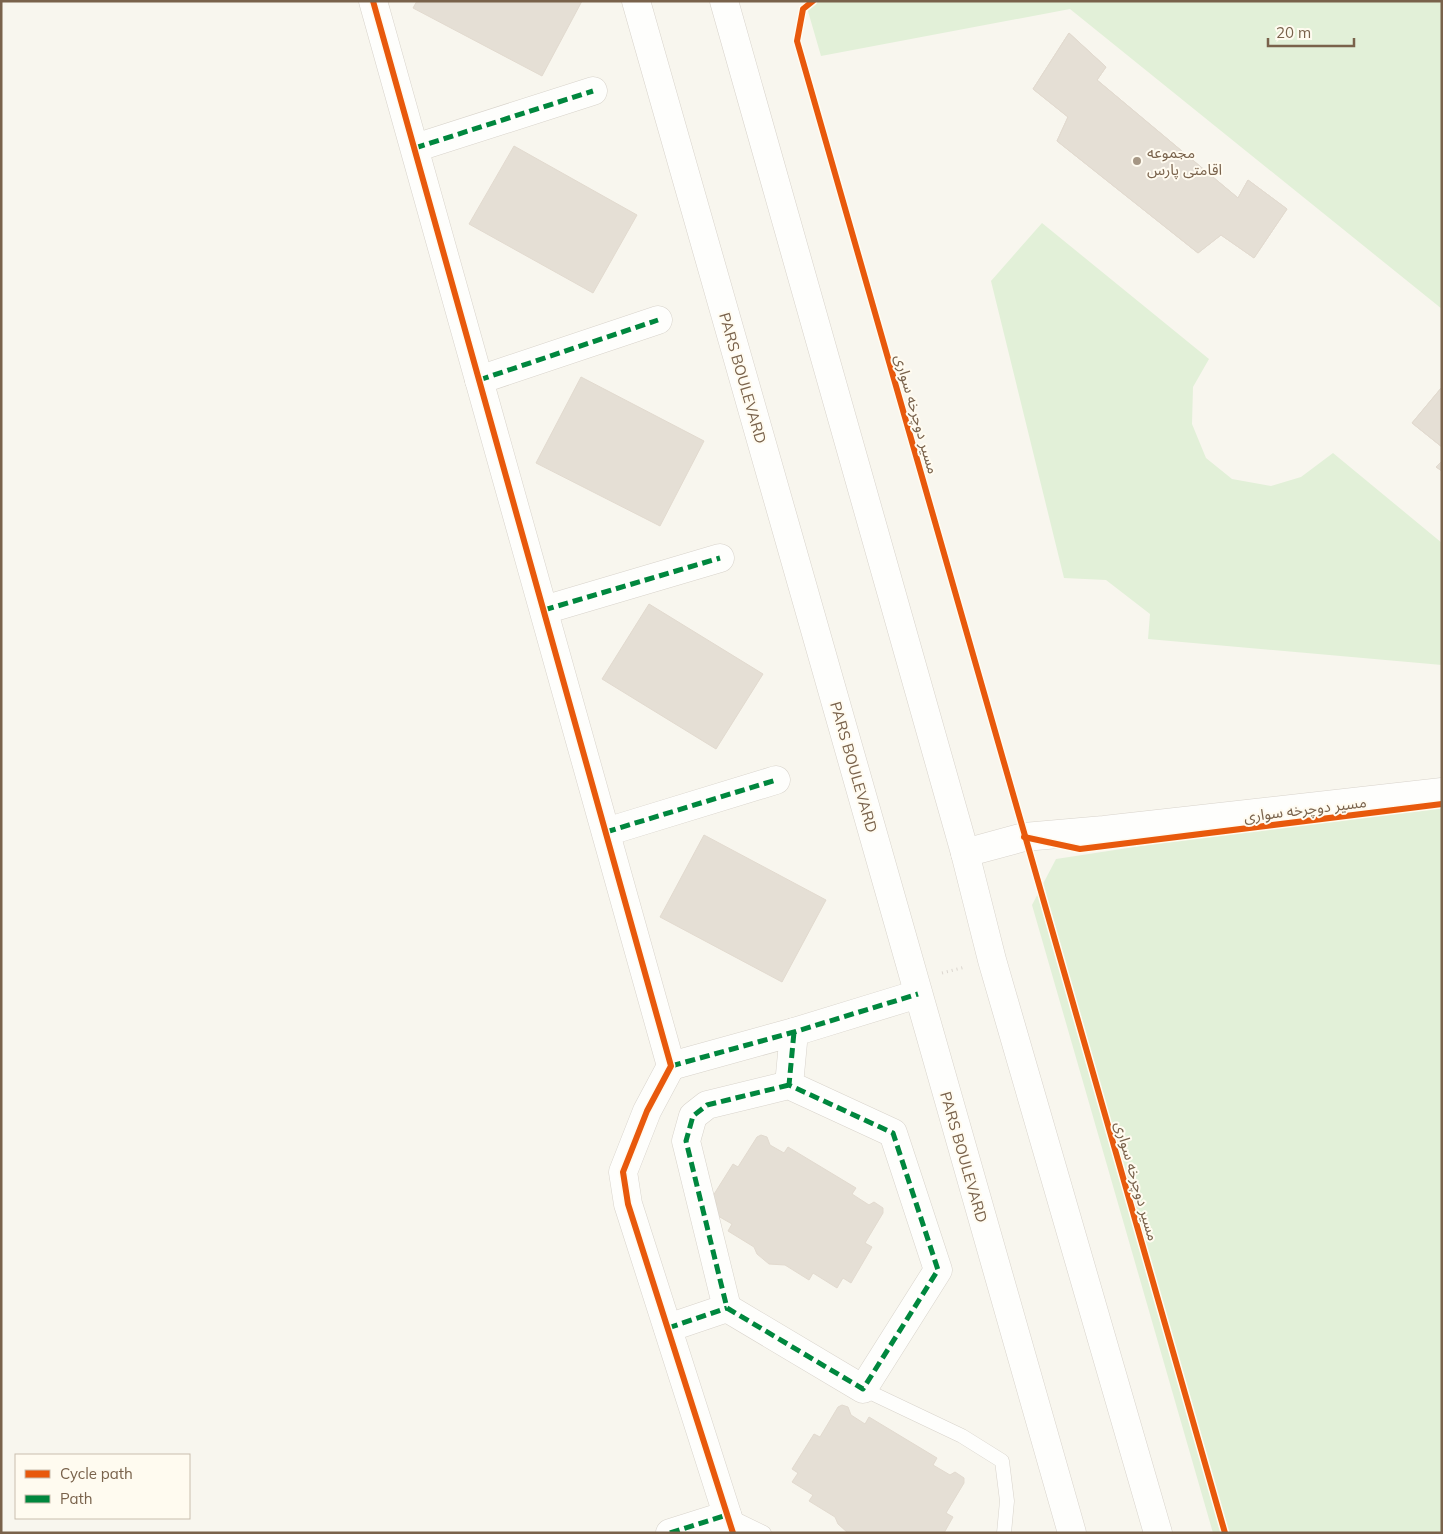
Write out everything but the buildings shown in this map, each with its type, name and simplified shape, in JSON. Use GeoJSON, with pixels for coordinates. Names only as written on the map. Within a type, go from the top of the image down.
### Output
{"type":"FeatureCollection","features":[{"type":"Feature","properties":{"kind":"street"},"geometry":{"type":"LineString","coordinates":[[374,1],[671,1066],[647,1111],[624,1172],[628,1204],[730,1524],[670,1533]]}},
{"type":"Feature","properties":{"kind":"street","name":"PARS BOULEVARD"},"geometry":{"type":"LineString","coordinates":[[636,1],[1072,1533]]}},
{"type":"Feature","properties":{"kind":"street"},"geometry":{"type":"LineString","coordinates":[[724,1],[966,853],[992,960],[1158,1533]]}},
{"type":"Feature","properties":{"kind":"street"},"geometry":{"type":"LineString","coordinates":[[415,148],[593,91]]}},
{"type":"Feature","properties":{"kind":"street"},"geometry":{"type":"LineString","coordinates":[[480,380],[658,320]]}},
{"type":"Feature","properties":{"kind":"street"},"geometry":{"type":"LineString","coordinates":[[544,610],[720,558]]}},
{"type":"Feature","properties":{"kind":"street"},"geometry":{"type":"LineString","coordinates":[[606,832],[776,780]]}},
{"type":"Feature","properties":{"kind":"street"},"geometry":{"type":"LineString","coordinates":[[966,853],[1024,837],[1441,795]]}},
{"type":"Feature","properties":{"kind":"street"},"geometry":{"type":"LineString","coordinates":[[671,1066],[794,1032],[916,987]]}},
{"type":"Feature","properties":{"kind":"street"},"geometry":{"type":"LineString","coordinates":[[789,1085],[794,1032]]}},
{"type":"Feature","properties":{"kind":"street"},"geometry":{"type":"LineString","coordinates":[[789,1085],[893,1133],[938,1270],[864,1389],[727,1308],[686,1141],[693,1116],[707,1105],[789,1085]]}},
{"type":"Feature","properties":{"kind":"street"},"geometry":{"type":"LineString","coordinates":[[668,1328],[727,1308]]}},
{"type":"Feature","properties":{"kind":"lane"},"geometry":{"type":"LineString","coordinates":[[864,1389],[962,1436],[1002,1461],[1008,1501],[1004,1533]]}},
{"type":"Feature","properties":{"kind":"lane"},"geometry":{"type":"LineString","coordinates":[[730,1524],[764,1533]]}},
{"type":"Feature","properties":{"kind":"path"},"geometry":{"type":"LineString","coordinates":[[916,987],[992,960]]}},
{"type":"Feature","properties":{"kind":"green space"},"geometry":{"type":"Polygon","coordinates":[[[805,1],[1442,1],[1442,309],[1070,9],[821,56],[805,1]]]}},
{"type":"Feature","properties":{"kind":"green space"},"geometry":{"type":"Polygon","coordinates":[[[1042,223],[1209,359],[1193,387],[1192,424],[1206,458],[1232,479],[1271,486],[1301,477],[1333,453],[1442,543],[1442,665],[1148,639],[1150,614],[1106,580],[1064,578],[991,281],[1042,223]]]}},
{"type":"Feature","properties":{"kind":"green space"},"geometry":{"type":"Polygon","coordinates":[[[1442,800],[1442,1533],[1213,1533],[1032,905],[1056,859],[1442,800]]]}},
{"type":"Feature","properties":{"kind":"marked path"},"geometry":{"type":"LineString","coordinates":[[415,148],[593,91]]}},
{"type":"Feature","properties":{"kind":"marked path"},"geometry":{"type":"LineString","coordinates":[[479,380],[658,320]]}},
{"type":"Feature","properties":{"kind":"marked path"},"geometry":{"type":"LineString","coordinates":[[544,610],[720,558]]}},
{"type":"Feature","properties":{"kind":"marked path"},"geometry":{"type":"LineString","coordinates":[[606,832],[776,780]]}},
{"type":"Feature","properties":{"kind":"marked path"},"geometry":{"type":"LineString","coordinates":[[671,1066],[794,1032],[918,994]]}},
{"type":"Feature","properties":{"kind":"marked path"},"geometry":{"type":"LineString","coordinates":[[789,1085],[707,1105],[693,1116],[686,1141],[727,1308],[863,1389],[938,1270],[893,1133],[789,1085],[794,1032]]}},
{"type":"Feature","properties":{"kind":"marked path"},"geometry":{"type":"LineString","coordinates":[[668,1328],[727,1308]]}},
{"type":"Feature","properties":{"kind":"marked path"},"geometry":{"type":"LineString","coordinates":[[670,1533],[727,1515]]}},
{"type":"Feature","properties":{"kind":"cycle path"},"geometry":{"type":"LineString","coordinates":[[373,1],[671,1066],[647,1111],[623,1172],[628,1204],[733,1533]]}},
{"type":"Feature","properties":{"kind":"cycle path","name":"مسیر دوچرخه سواری"},"geometry":{"type":"LineString","coordinates":[[813,1],[803,9],[797,41],[1225,1533]]}},
{"type":"Feature","properties":{"kind":"cycle path","name":"مسیر دوچرخه سواری"},"geometry":{"type":"LineString","coordinates":[[1024,837],[1080,849],[1442,804]]}},
{"type":"Feature","properties":{"kind":"place","name":"مجموعه اقامتی پارس"},"geometry":{"type":"Point","coordinates":[1137,161]}}]}
